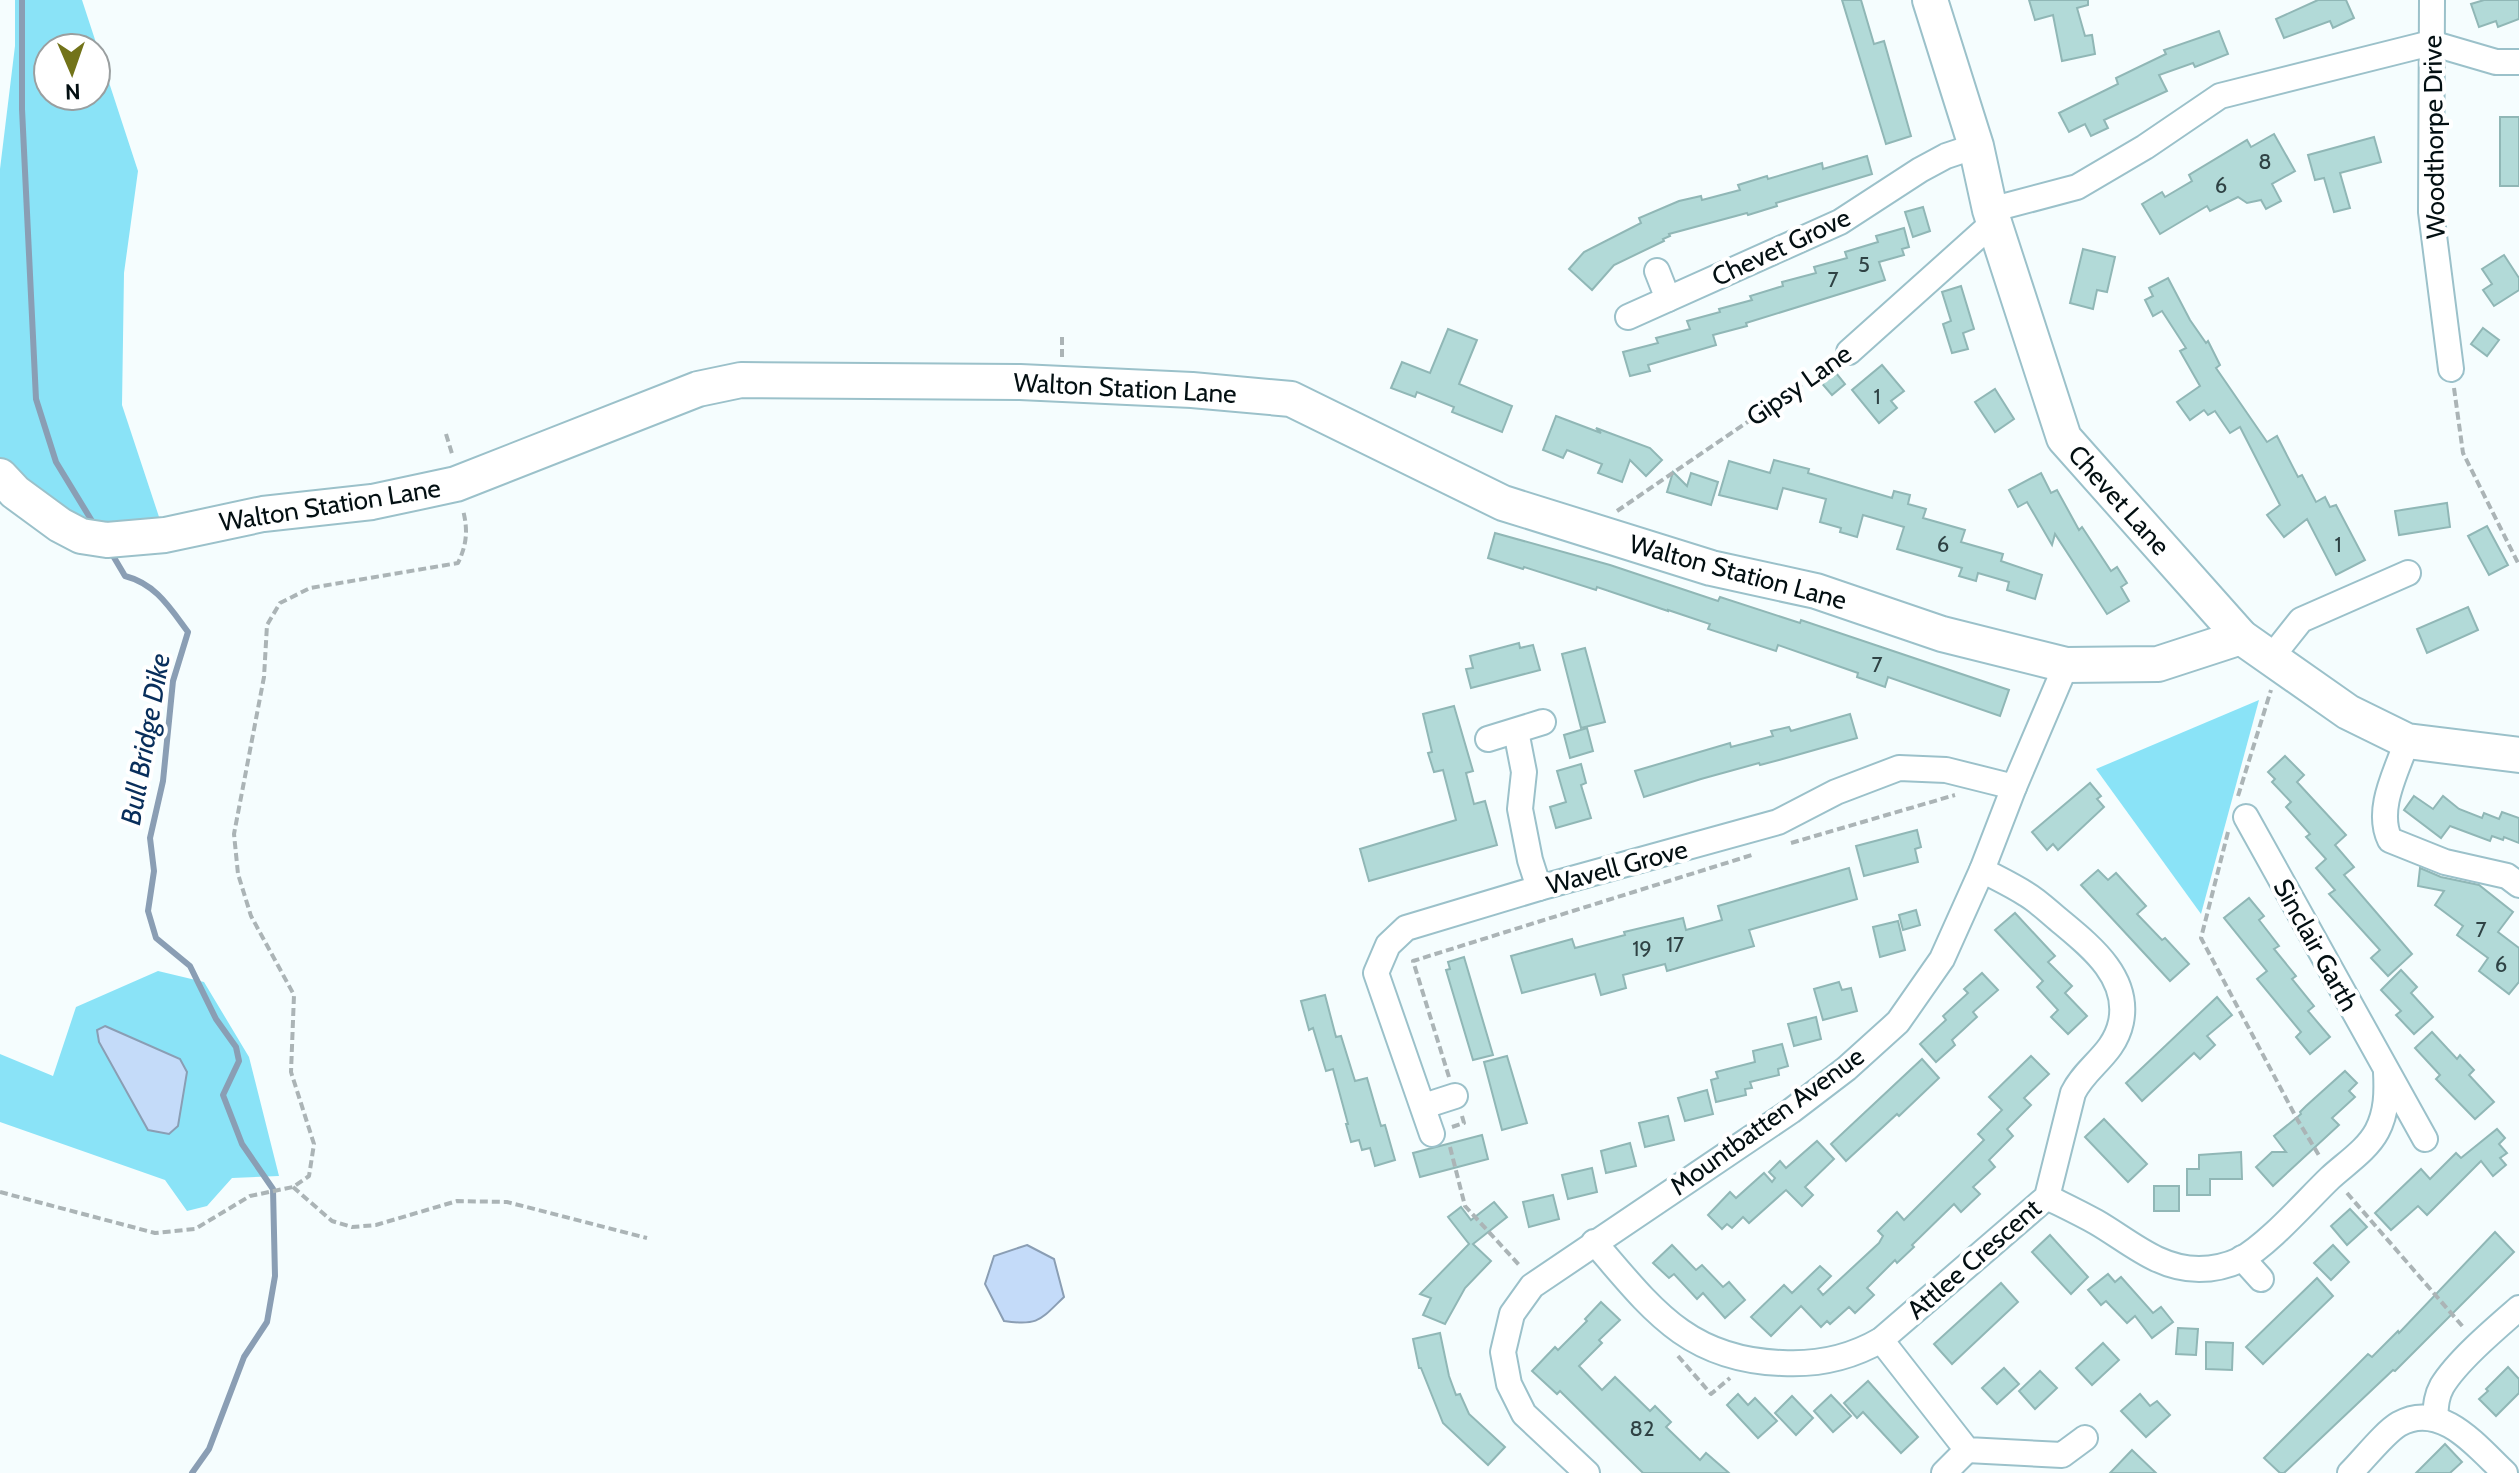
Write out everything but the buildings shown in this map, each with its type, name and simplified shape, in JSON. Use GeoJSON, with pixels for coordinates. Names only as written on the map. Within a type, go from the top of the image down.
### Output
{"type":"FeatureCollection","features":[{"type":"Feature","properties":{"kind":"main road","name":"Chevet Lane"},"geometry":{"type":"LineString","coordinates":[[1930,0],[1976,146],[1992,216],[2064,438],[2241,637],[2275,662],[2348,712],[2407,741],[2519,755]]}},
{"type":"Feature","properties":{"kind":"main road","name":"Walton Station Lane"},"geometry":{"type":"LineString","coordinates":[[0,476],[15,492],[60,525],[81,536],[102,539],[165,535],[263,514],[372,502],[456,484],[698,389],[741,380],[1020,382],[1192,390],[1291,399],[1503,503],[1711,568],[1816,591],[1942,634],[2066,665],[2158,664],[2241,637]]}},
{"type":"Feature","properties":{"kind":"street","name":"Woodthorpe Drive"},"geometry":{"type":"LineString","coordinates":[[2432,0],[2431,212],[2451,369]]}},
{"type":"Feature","properties":{"kind":"street"},"geometry":{"type":"LineString","coordinates":[[1992,216],[2077,187],[2145,147],[2220,96],[2431,43],[2496,62],[2519,62]]}},
{"type":"Feature","properties":{"kind":"street","name":"Chevet Grove"},"geometry":{"type":"LineString","coordinates":[[1628,317],[1840,222],[1920,170],[1946,156],[1976,146]]}},
{"type":"Feature","properties":{"kind":"street","name":"Gipsy Lane"},"geometry":{"type":"LineString","coordinates":[[1849,352],[1992,216]]}},
{"type":"Feature","properties":{"kind":"street"},"geometry":{"type":"LineString","coordinates":[[1657,271],[1668,299]]}},
{"type":"Feature","properties":{"kind":"street"},"geometry":{"type":"LineString","coordinates":[[2275,662],[2301,620],[2408,573]]}},
{"type":"Feature","properties":{"kind":"street","name":"Mountbatten Avenue"},"geometry":{"type":"LineString","coordinates":[[1587,1473],[1524,1414],[1509,1384],[1503,1352],[1512,1314],[1536,1283],[1791,1111],[1846,1069],[1898,1022],[1942,959],[1982,870],[2005,785],[2066,665]]}},
{"type":"Feature","properties":{"kind":"street"},"geometry":{"type":"LineString","coordinates":[[1488,739],[1543,722]]}},
{"type":"Feature","properties":{"kind":"street"},"geometry":{"type":"LineString","coordinates":[[1516,731],[1524,772],[1520,809],[1539,888]]}},
{"type":"Feature","properties":{"kind":"street"},"geometry":{"type":"LineString","coordinates":[[2407,741],[2386,804],[2385,829],[2390,840],[2445,862],[2507,876],[2519,885]]}},
{"type":"Feature","properties":{"kind":"street","name":"Wavell Grove"},"geometry":{"type":"LineString","coordinates":[[1439,1132],[1424,1106],[1376,973],[1388,945],[1406,928],[1778,822],[1836,792],[1899,768],[1946,770],[2005,785]]}},
{"type":"Feature","properties":{"kind":"street","name":"Sinclair Garth"},"geometry":{"type":"LineString","coordinates":[[2240,817],[2425,1139]]}},
{"type":"Feature","properties":{"kind":"street","name":"Attlee Crescent"},"geometry":{"type":"LineString","coordinates":[[1594,1242],[1652,1309],[1713,1351],[1750,1361],[1800,1364],[1832,1361],[1862,1351],[1881,1340],[2047,1197],[2073,1093],[2079,1080],[2112,1047],[2121,1021],[2121,1002],[2117,984],[2097,952],[2028,895],[1982,870]]}},
{"type":"Feature","properties":{"kind":"street"},"geometry":{"type":"LineString","coordinates":[[2047,1197],[2170,1266],[2221,1268],[2242,1258],[2267,1239],[2361,1150],[2376,1132],[2385,1112],[2386,1072]]}},
{"type":"Feature","properties":{"kind":"street"},"geometry":{"type":"LineString","coordinates":[[1424,1106],[1455,1096]]}},
{"type":"Feature","properties":{"kind":"street"},"geometry":{"type":"LineString","coordinates":[[2242,1258],[2261,1279]]}},
{"type":"Feature","properties":{"kind":"street"},"geometry":{"type":"LineString","coordinates":[[2435,1418],[2436,1401],[2443,1385],[2478,1345],[2519,1308]]}},
{"type":"Feature","properties":{"kind":"street"},"geometry":{"type":"LineString","coordinates":[[1881,1340],[1967,1450]]}},
{"type":"Feature","properties":{"kind":"street"},"geometry":{"type":"LineString","coordinates":[[2350,1473],[2399,1424],[2435,1418],[2469,1439],[2505,1473]]}},
{"type":"Feature","properties":{"kind":"street"},"geometry":{"type":"LineString","coordinates":[[1944,1473],[1967,1450],[2062,1455],[2085,1438]]}},
{"type":"Feature","properties":{"kind":"path","name":"Gipsy Lane"},"geometry":{"type":"LineString","coordinates":[[1589,530],[1849,352]]}},
{"type":"Feature","properties":{"kind":"path"},"geometry":{"type":"LineString","coordinates":[[2451,369],[2463,453],[2519,565]]}},
{"type":"Feature","properties":{"kind":"path"},"geometry":{"type":"LineString","coordinates":[[0,1192],[155,1233],[195,1229],[250,1196],[290,1188],[309,1176],[314,1144],[291,1072],[294,995],[251,916],[238,874],[234,834],[264,677],[267,625],[280,603],[310,588],[458,563],[466,548],[467,526],[456,484]]}},
{"type":"Feature","properties":{"kind":"path"},"geometry":{"type":"LineString","coordinates":[[2275,662],[2240,817],[2201,938],[2297,1119],[2333,1176],[2478,1345]]}},
{"type":"Feature","properties":{"kind":"path"},"geometry":{"type":"LineString","coordinates":[[1778,822],[1785,844],[2005,785]]}},
{"type":"Feature","properties":{"kind":"path"},"geometry":{"type":"LineString","coordinates":[[1536,1283],[1465,1206],[1439,1132],[1464,1123],[1413,961],[1755,854]]}},
{"type":"Feature","properties":{"kind":"path"},"geometry":{"type":"LineString","coordinates":[[290,1188],[332,1221],[352,1227],[376,1225],[457,1201],[507,1202],[647,1238]]}},
{"type":"Feature","properties":{"kind":"shaded area"},"geometry":{"type":"Polygon","coordinates":[[[15,0],[82,0],[92,32],[32,32],[32,112],[112,112],[112,92],[138,171],[124,273],[122,405],[165,535],[107,540],[0,476],[0,169],[15,46],[15,0]]]}},
{"type":"Feature","properties":{"kind":"shaded area"},"geometry":{"type":"Polygon","coordinates":[[[2259,700],[2201,914],[2096,769],[2259,700]]]}},
{"type":"Feature","properties":{"kind":"shaded area"},"geometry":{"type":"Polygon","coordinates":[[[158,971],[204,982],[249,1057],[279,1176],[232,1178],[207,1206],[187,1211],[165,1180],[0,1122],[0,1054],[53,1076],[76,1007],[158,971]]]}},
{"type":"Feature","properties":{"kind":"shaded area"},"geometry":{"type":"Polygon","coordinates":[[[105,1026],[180,1059],[187,1072],[178,1126],[169,1134],[148,1130],[99,1042],[97,1030],[105,1026]]]}},
{"type":"Feature","properties":{"kind":"shaded area"},"geometry":{"type":"Polygon","coordinates":[[[1027,1245],[1054,1259],[1064,1297],[1038,1320],[1025,1323],[1004,1321],[985,1284],[994,1256],[1027,1245]]]}},
{"type":"Feature","properties":{"kind":"waterway","name":"Bull Bridge Dike"},"geometry":{"type":"LineString","coordinates":[[22,0],[22,109],[36,399],[56,462],[95,526]]}},
{"type":"Feature","properties":{"kind":"waterway","name":"Bull Bridge Dike"},"geometry":{"type":"LineString","coordinates":[[109,549],[125,576],[154,591],[188,632],[173,681],[163,781],[150,838],[154,871],[148,911],[156,938],[190,966],[216,1019],[236,1047],[239,1061],[223,1095],[242,1144],[273,1189],[275,1276],[267,1322],[244,1357],[209,1449],[192,1473]]}}]}
